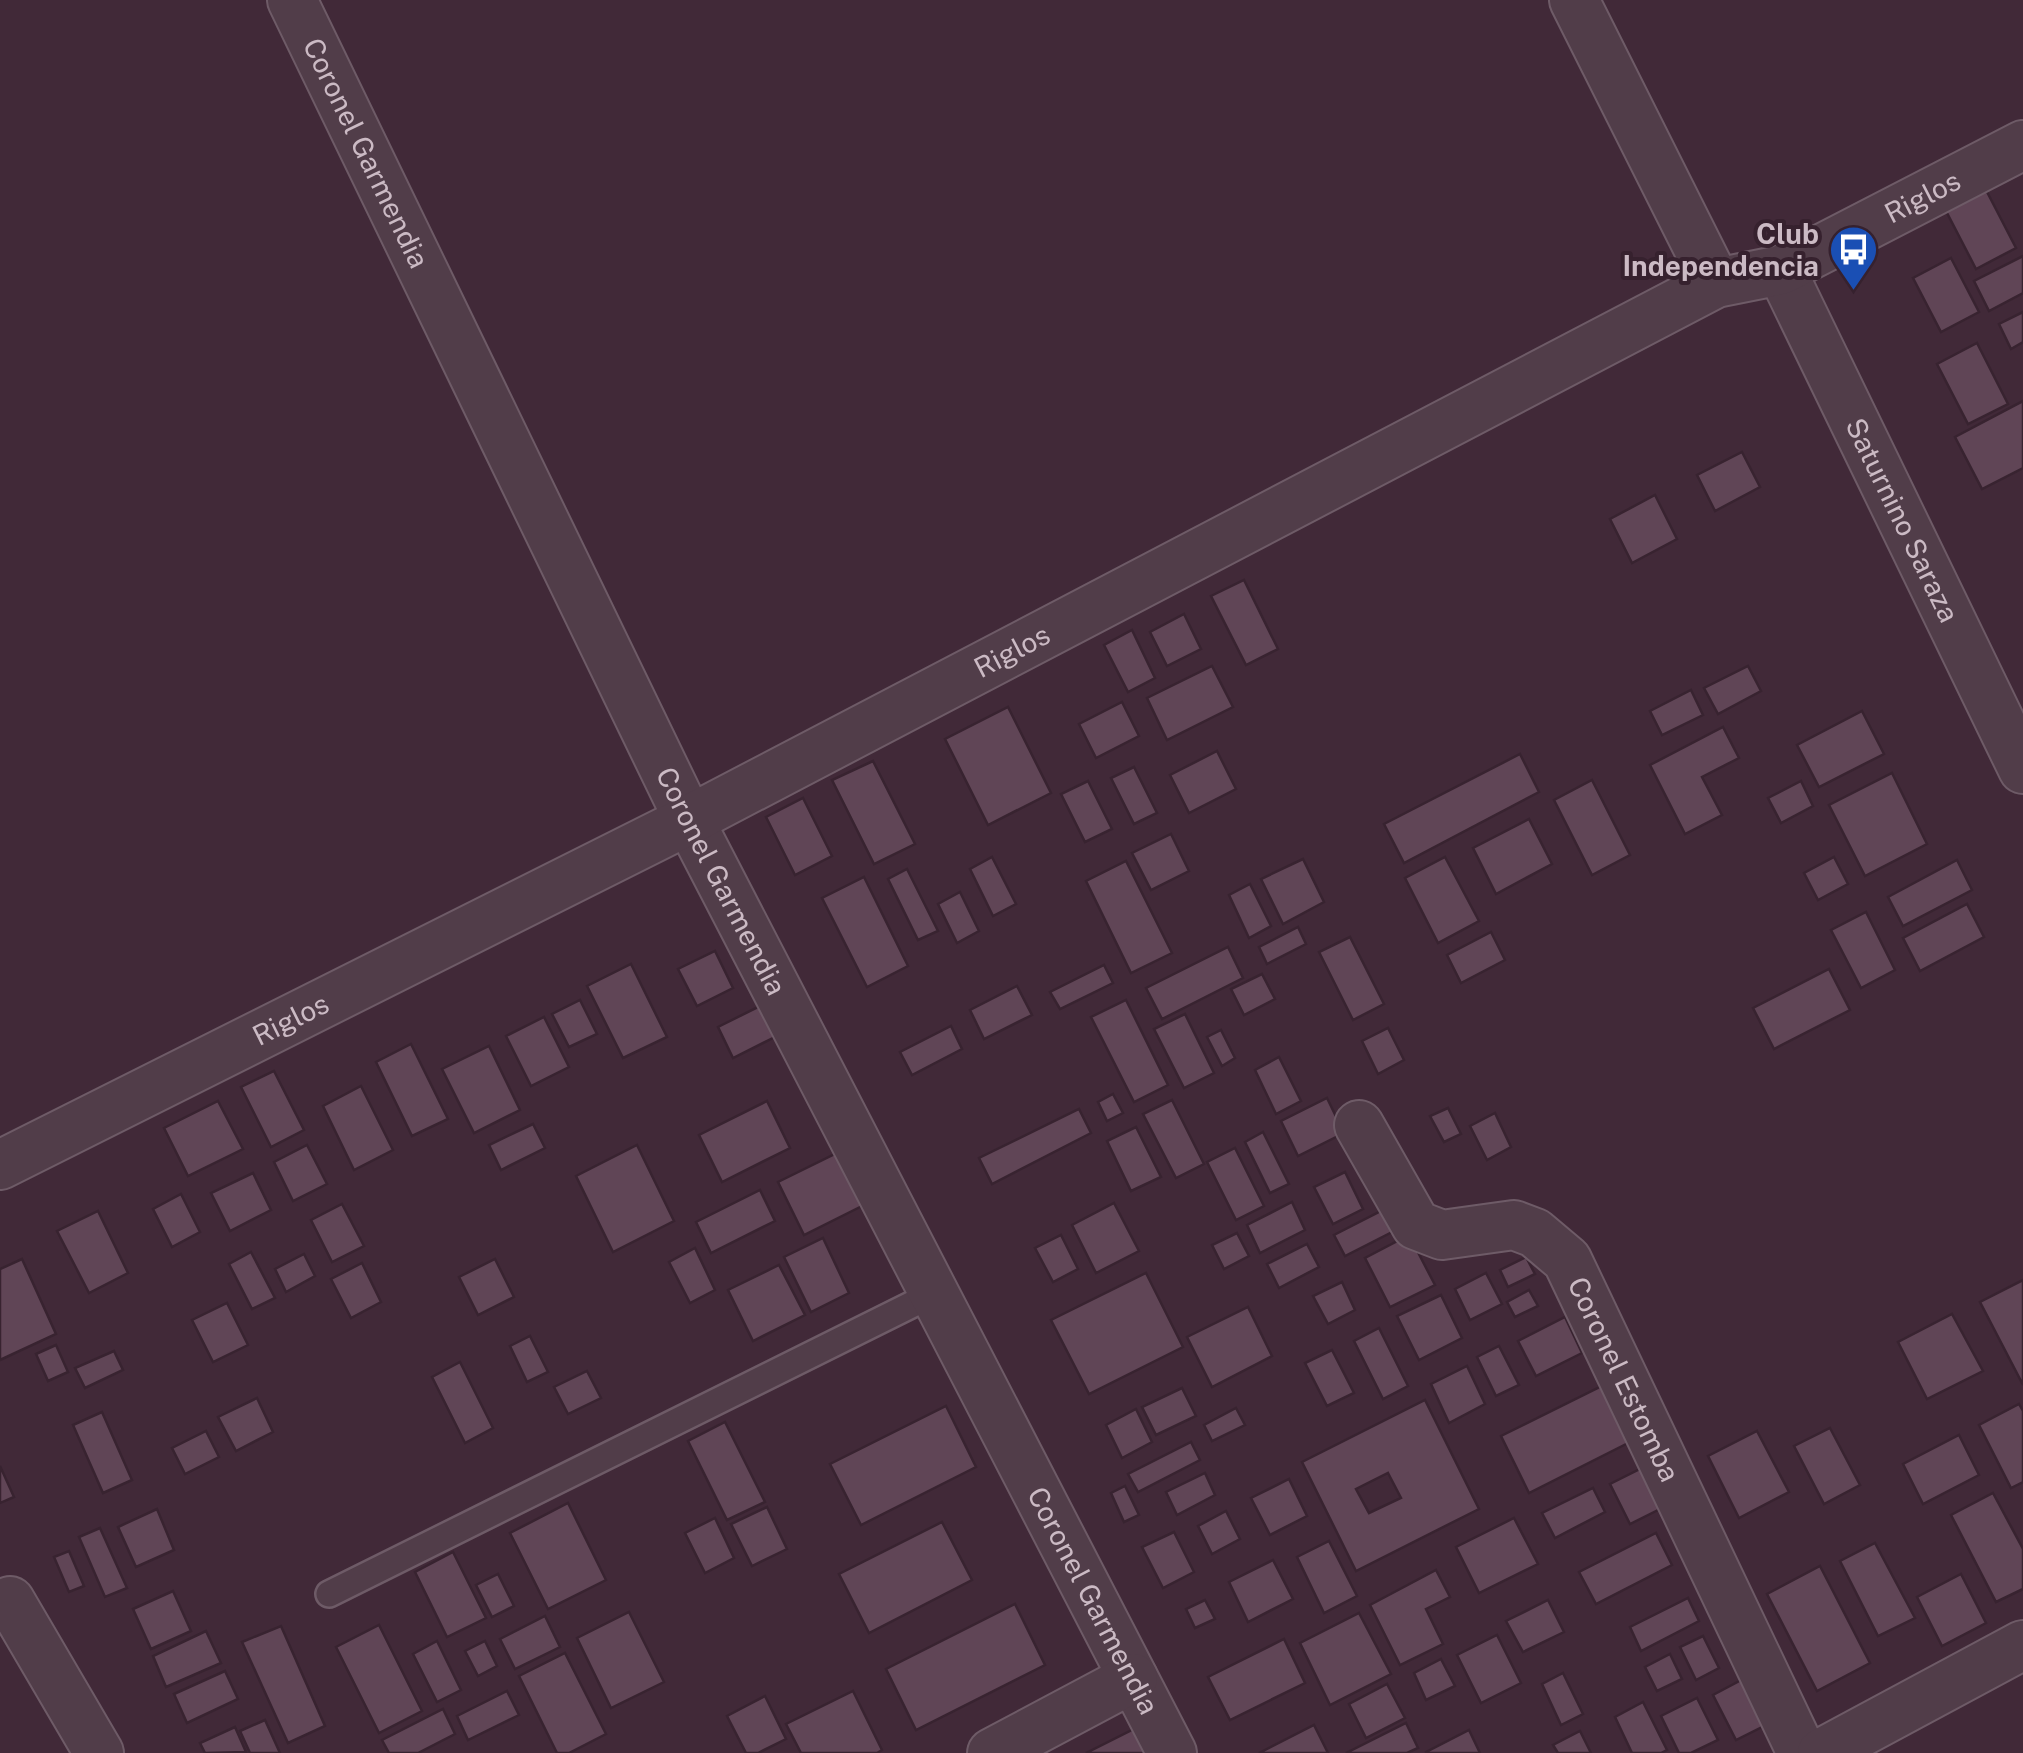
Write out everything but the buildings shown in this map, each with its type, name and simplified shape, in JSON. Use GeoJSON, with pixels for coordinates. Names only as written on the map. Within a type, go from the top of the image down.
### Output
{"type":"FeatureCollection","features":[{"type":"Feature","properties":{"kind":"street","name":"Coronel Garmendia"},"geometry":{"type":"LineString","coordinates":[[292,0],[689,820],[1172,1753]]}},
{"type":"Feature","properties":{"kind":"street"},"geometry":{"type":"LineString","coordinates":[[1574,0],[1716,283]]}},
{"type":"Feature","properties":{"kind":"street","name":"Riglos"},"geometry":{"type":"LineString","coordinates":[[0,1166],[689,820],[1716,283],[1781,270],[2023,145]]}},
{"type":"Feature","properties":{"kind":"street","name":"Saturnino Saraza"},"geometry":{"type":"LineString","coordinates":[[1781,270],[2023,768]]}},
{"type":"Feature","properties":{"kind":"street","name":"Coronel Estomba"},"geometry":{"type":"LineString","coordinates":[[1359,1125],[1416,1225],[1442,1234],[1514,1225],[1534,1233],[1567,1260],[1802,1753]]}},
{"type":"Feature","properties":{"kind":"street"},"geometry":{"type":"LineString","coordinates":[[10,1601],[99,1753]]}},
{"type":"Feature","properties":{"kind":"street"},"geometry":{"type":"LineString","coordinates":[[1822,1753],[2023,1645]]}},
{"type":"Feature","properties":{"kind":"street"},"geometry":{"type":"LineString","coordinates":[[992,1753],[1132,1678]]}},
{"type":"Feature","properties":{"kind":"lane"},"geometry":{"type":"LineString","coordinates":[[329,1594],[932,1294]]}},
{"type":"Feature","properties":{"kind":"place","name":"Club Independencia"},"geometry":{"type":"Point","coordinates":[1854,292]}}]}
